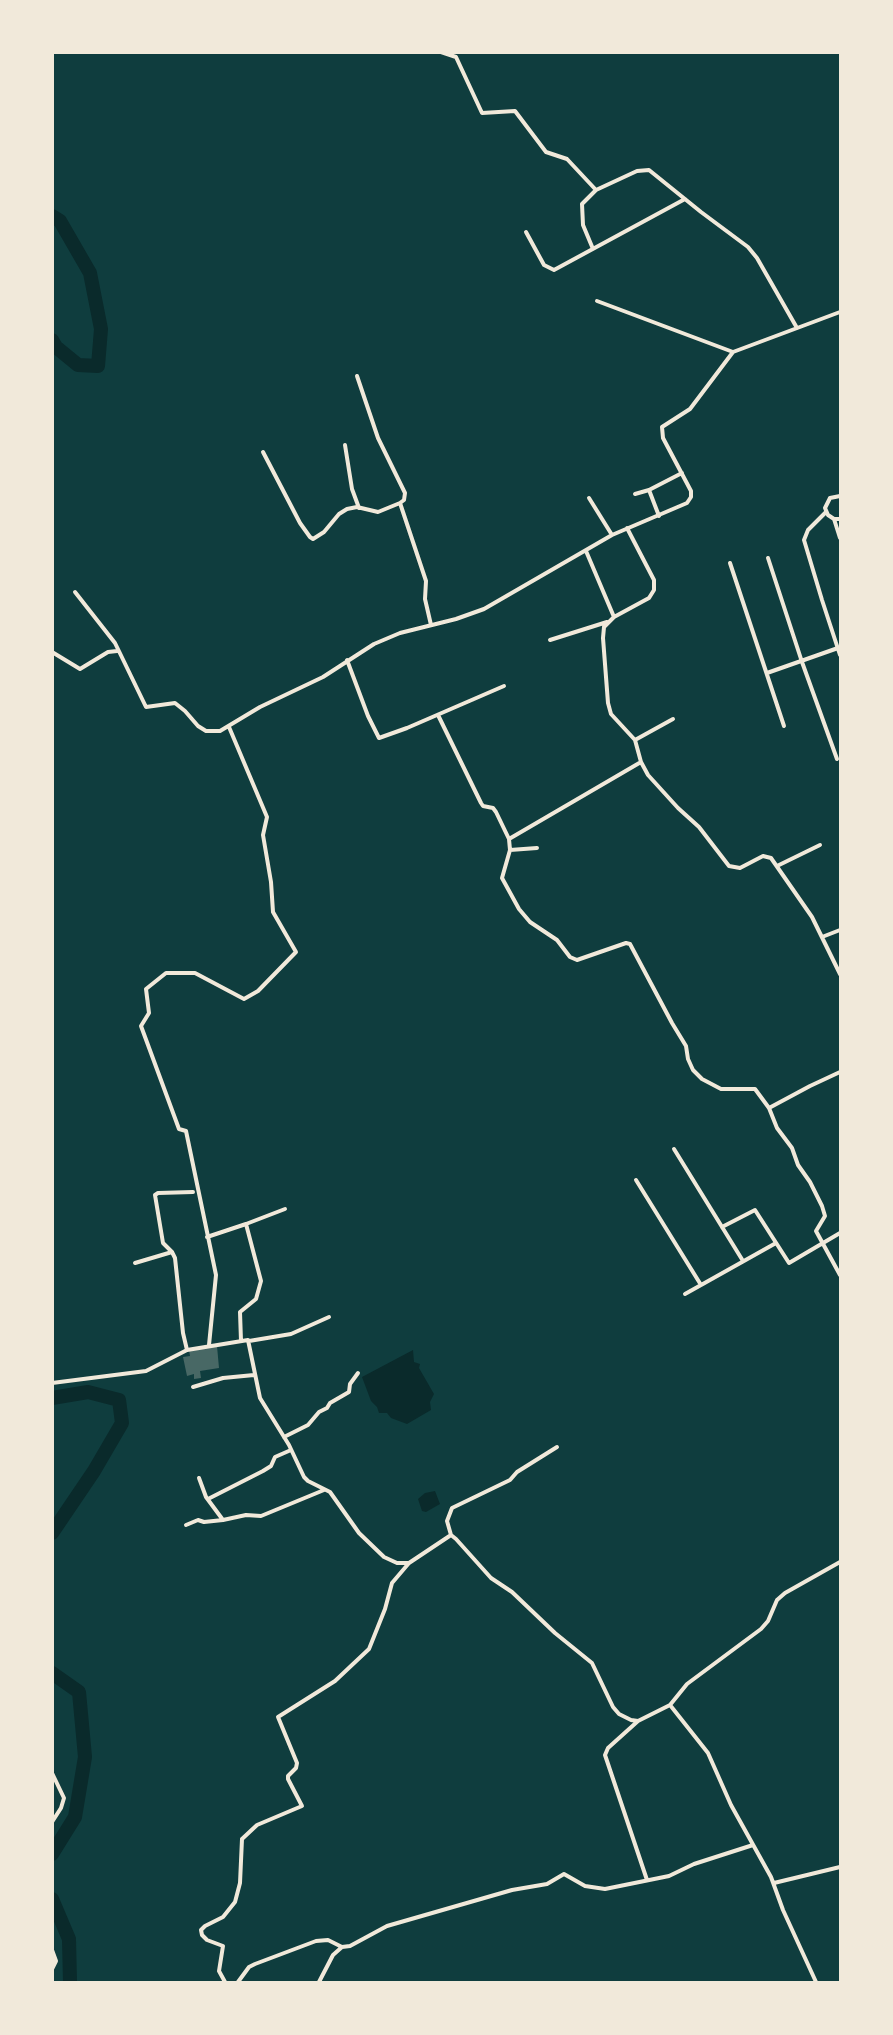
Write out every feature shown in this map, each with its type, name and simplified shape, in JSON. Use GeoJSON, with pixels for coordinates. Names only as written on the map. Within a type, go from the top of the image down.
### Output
{"type":"FeatureCollection","features":[{"type":"Feature","properties":{"kind":"street"},"geometry":{"type":"LineString","coordinates":[[441,52],[456,57],[482,113],[515,111],[546,152],[567,159],[596,190]]}},
{"type":"Feature","properties":{"kind":"street"},"geometry":{"type":"LineString","coordinates":[[593,249],[583,225],[582,204],[596,190],[644,169],[655,173],[752,251],[797,328]]}},
{"type":"Feature","properties":{"kind":"street"},"geometry":{"type":"LineString","coordinates":[[526,232],[544,265],[552,270],[685,199]]}},
{"type":"Feature","properties":{"kind":"street"},"geometry":{"type":"LineString","coordinates":[[597,302],[733,352]]}},
{"type":"Feature","properties":{"kind":"street"},"geometry":{"type":"LineString","coordinates":[[75,592],[108,632],[146,707],[175,703],[206,731],[220,731],[260,707],[323,677],[374,644],[400,633],[456,620],[484,609],[612,535],[689,501],[692,491],[663,438],[661,429],[665,424],[685,414],[695,404],[733,352],[840,312]]}},
{"type":"Feature","properties":{"kind":"street"},"geometry":{"type":"LineString","coordinates":[[263,452],[300,523],[309,537],[313,539],[324,532],[339,513],[347,509],[359,508],[378,512],[404,500],[405,493],[378,438],[357,376]]}},
{"type":"Feature","properties":{"kind":"street"},"geometry":{"type":"LineString","coordinates":[[345,445],[352,489],[359,508]]}},
{"type":"Feature","properties":{"kind":"street"},"geometry":{"type":"LineString","coordinates":[[635,494],[650,490],[682,473]]}},
{"type":"Feature","properties":{"kind":"street"},"geometry":{"type":"LineString","coordinates":[[650,490],[658,516]]}},
{"type":"Feature","properties":{"kind":"street"},"geometry":{"type":"LineString","coordinates":[[840,496],[833,496],[827,501],[826,512],[808,530],[804,540],[840,655]]}},
{"type":"Feature","properties":{"kind":"street"},"geometry":{"type":"LineString","coordinates":[[589,498],[612,535]]}},
{"type":"Feature","properties":{"kind":"street"},"geometry":{"type":"LineString","coordinates":[[400,503],[426,581],[425,599],[431,625]]}},
{"type":"Feature","properties":{"kind":"street"},"geometry":{"type":"LineString","coordinates":[[826,512],[834,519],[840,537]]}},
{"type":"Feature","properties":{"kind":"street"},"geometry":{"type":"LineString","coordinates":[[834,519],[840,519]]}},
{"type":"Feature","properties":{"kind":"street"},"geometry":{"type":"LineString","coordinates":[[550,640],[608,622],[649,598],[654,590],[654,579],[627,528]]}},
{"type":"Feature","properties":{"kind":"street"},"geometry":{"type":"LineString","coordinates":[[586,550],[614,617]]}},
{"type":"Feature","properties":{"kind":"street"},"geometry":{"type":"LineString","coordinates":[[768,558],[837,759]]}},
{"type":"Feature","properties":{"kind":"street"},"geometry":{"type":"LineString","coordinates":[[730,563],[784,726]]}},
{"type":"Feature","properties":{"kind":"street"},"geometry":{"type":"LineString","coordinates":[[608,622],[603,632],[609,709],[614,718],[635,740],[641,762],[648,775],[699,827],[729,866],[740,868],[763,856],[771,858],[812,917],[840,974]]}},
{"type":"Feature","properties":{"kind":"street"},"geometry":{"type":"LineString","coordinates":[[767,673],[838,648]]}},
{"type":"Feature","properties":{"kind":"street"},"geometry":{"type":"LineString","coordinates":[[52,652],[80,669],[108,652],[117,651]]}},
{"type":"Feature","properties":{"kind":"street"},"geometry":{"type":"LineString","coordinates":[[347,660],[378,738],[504,686]]}},
{"type":"Feature","properties":{"kind":"street"},"geometry":{"type":"LineString","coordinates":[[438,715],[480,804],[493,808],[509,838],[510,850],[502,878],[512,898],[530,922],[557,940],[570,957],[577,960],[630,944],[686,1046],[693,1070],[704,1081],[721,1089],[755,1089],[769,1108],[777,1128],[792,1149],[798,1165],[822,1206],[825,1216],[816,1231],[840,1275]]}},
{"type":"Feature","properties":{"kind":"street"},"geometry":{"type":"LineString","coordinates":[[635,740],[673,720]]}},
{"type":"Feature","properties":{"kind":"street"},"geometry":{"type":"LineString","coordinates":[[209,1345],[216,1275],[186,1131],[179,1129],[141,1026],[149,1012],[146,989],[166,973],[195,973],[244,999],[258,991],[296,952],[273,912],[271,882],[263,835],[267,817],[229,727]]}},
{"type":"Feature","properties":{"kind":"street"},"geometry":{"type":"LineString","coordinates":[[509,838],[641,762]]}},
{"type":"Feature","properties":{"kind":"street"},"geometry":{"type":"LineString","coordinates":[[777,866],[820,845]]}},
{"type":"Feature","properties":{"kind":"street"},"geometry":{"type":"LineString","coordinates":[[510,850],[537,848]]}},
{"type":"Feature","properties":{"kind":"street"},"geometry":{"type":"LineString","coordinates":[[822,937],[840,930]]}},
{"type":"Feature","properties":{"kind":"street"},"geometry":{"type":"LineString","coordinates":[[769,1108],[840,1072]]}},
{"type":"Feature","properties":{"kind":"street"},"geometry":{"type":"LineString","coordinates":[[674,1149],[743,1261]]}},
{"type":"Feature","properties":{"kind":"street"},"geometry":{"type":"LineString","coordinates":[[636,1180],[701,1285]]}},
{"type":"Feature","properties":{"kind":"street"},"geometry":{"type":"LineString","coordinates":[[187,1350],[182,1326],[176,1266],[172,1252],[163,1243],[155,1195],[193,1192]]}},
{"type":"Feature","properties":{"kind":"street"},"geometry":{"type":"LineString","coordinates":[[207,1237],[285,1209]]}},
{"type":"Feature","properties":{"kind":"street"},"geometry":{"type":"LineString","coordinates":[[722,1227],[755,1210],[789,1263],[840,1233]]}},
{"type":"Feature","properties":{"kind":"street"},"geometry":{"type":"LineString","coordinates":[[241,1341],[240,1312],[256,1299],[261,1281],[246,1224]]}},
{"type":"Feature","properties":{"kind":"street"},"geometry":{"type":"LineString","coordinates":[[685,1294],[776,1243]]}},
{"type":"Feature","properties":{"kind":"street"},"geometry":{"type":"LineString","coordinates":[[135,1263],[172,1252]]}},
{"type":"Feature","properties":{"kind":"street"},"geometry":{"type":"LineString","coordinates":[[52,1383],[146,1371],[187,1350],[291,1334],[329,1317]]}},
{"type":"Feature","properties":{"kind":"street"},"geometry":{"type":"LineString","coordinates":[[249,1341],[260,1398],[284,1437],[304,1477],[333,1495],[359,1533],[384,1557],[396,1563],[409,1563]]}},
{"type":"Feature","properties":{"kind":"street"},"geometry":{"type":"LineString","coordinates":[[284,1437],[308,1425],[330,1403],[349,1392],[350,1384],[358,1372]]}},
{"type":"Feature","properties":{"kind":"street"},"geometry":{"type":"LineString","coordinates":[[193,1387],[223,1378],[254,1375]]}},
{"type":"Feature","properties":{"kind":"street"},"geometry":{"type":"LineString","coordinates":[[557,1447],[517,1472],[510,1480],[452,1508],[447,1521],[451,1535],[460,1542],[491,1578],[512,1593],[555,1633],[587,1657],[616,1711],[622,1717],[638,1721]]}},
{"type":"Feature","properties":{"kind":"street"},"geometry":{"type":"LineString","coordinates":[[208,1499],[263,1471],[271,1466],[275,1457],[291,1450]]}},
{"type":"Feature","properties":{"kind":"street"},"geometry":{"type":"LineString","coordinates":[[199,1478],[208,1499],[222,1520]]}},
{"type":"Feature","properties":{"kind":"street"},"geometry":{"type":"LineString","coordinates":[[186,1525],[198,1520],[204,1522],[240,1515],[261,1516],[324,1490]]}},
{"type":"Feature","properties":{"kind":"street"},"geometry":{"type":"LineString","coordinates":[[225,1983],[219,1971],[223,1946],[207,1940],[201,1930],[223,1917],[235,1902],[240,1883],[242,1839],[256,1825],[302,1806],[288,1779],[297,1763],[278,1717],[335,1682],[369,1649],[385,1609],[392,1583],[409,1563],[451,1535]]}},
{"type":"Feature","properties":{"kind":"street"},"geometry":{"type":"LineString","coordinates":[[646,1880],[605,1755],[608,1748],[638,1721],[670,1705],[687,1684],[766,1625],[781,1596],[840,1562]]}},
{"type":"Feature","properties":{"kind":"street"},"geometry":{"type":"LineString","coordinates":[[670,1705],[708,1753],[725,1792],[774,1883],[787,1920],[816,1983]]}},
{"type":"Feature","properties":{"kind":"street"},"geometry":{"type":"LineString","coordinates":[[52,1773],[64,1801],[52,1822]]}},
{"type":"Feature","properties":{"kind":"street"},"geometry":{"type":"LineString","coordinates":[[319,1983],[333,1955],[342,1947],[350,1946],[387,1926],[512,1890],[547,1884],[564,1874],[585,1886],[605,1889],[669,1876],[694,1864],[753,1845]]}},
{"type":"Feature","properties":{"kind":"street"},"geometry":{"type":"LineString","coordinates":[[774,1883],[840,1867]]}},
{"type":"Feature","properties":{"kind":"street"},"geometry":{"type":"LineString","coordinates":[[238,1983],[246,1971],[255,1964],[316,1941],[328,1940],[342,1947]]}},
{"type":"Feature","properties":{"kind":"street"},"geometry":{"type":"LineString","coordinates":[[52,1950],[56,1961],[52,1969]]}},
{"type":"Feature","properties":{"kind":"water"},"geometry":{"type":"Polygon","coordinates":[[[413,1350],[414,1362],[420,1364],[419,1368],[434,1394],[430,1402],[431,1410],[407,1424],[391,1418],[387,1413],[379,1413],[371,1401],[362,1377],[413,1350]]]}},
{"type":"Feature","properties":{"kind":"water"},"geometry":{"type":"Polygon","coordinates":[[[435,1491],[440,1504],[426,1512],[422,1511],[418,1499],[425,1493],[435,1491]]]}},
{"type":"Feature","properties":{"kind":"building"},"geometry":{"type":"Polygon","coordinates":[[[217,1346],[219,1368],[200,1371],[201,1378],[194,1379],[194,1374],[187,1376],[183,1357],[190,1356],[189,1350],[217,1346]]]}},
{"type":"Feature","properties":{"kind":"waterway"},"geometry":{"type":"LineString","coordinates":[[52,216],[60,221],[90,273],[101,329],[98,366],[78,365],[56,347],[52,340]]}},
{"type":"Feature","properties":{"kind":"waterway"},"geometry":{"type":"LineString","coordinates":[[52,1398],[88,1392],[119,1400],[122,1423],[94,1471],[52,1533]]}},
{"type":"Feature","properties":{"kind":"waterway"},"geometry":{"type":"LineString","coordinates":[[52,1673],[79,1692],[85,1757],[75,1817],[52,1854]]}},
{"type":"Feature","properties":{"kind":"waterway"},"geometry":{"type":"LineString","coordinates":[[52,1899],[69,1939],[70,1982]]}}]}
